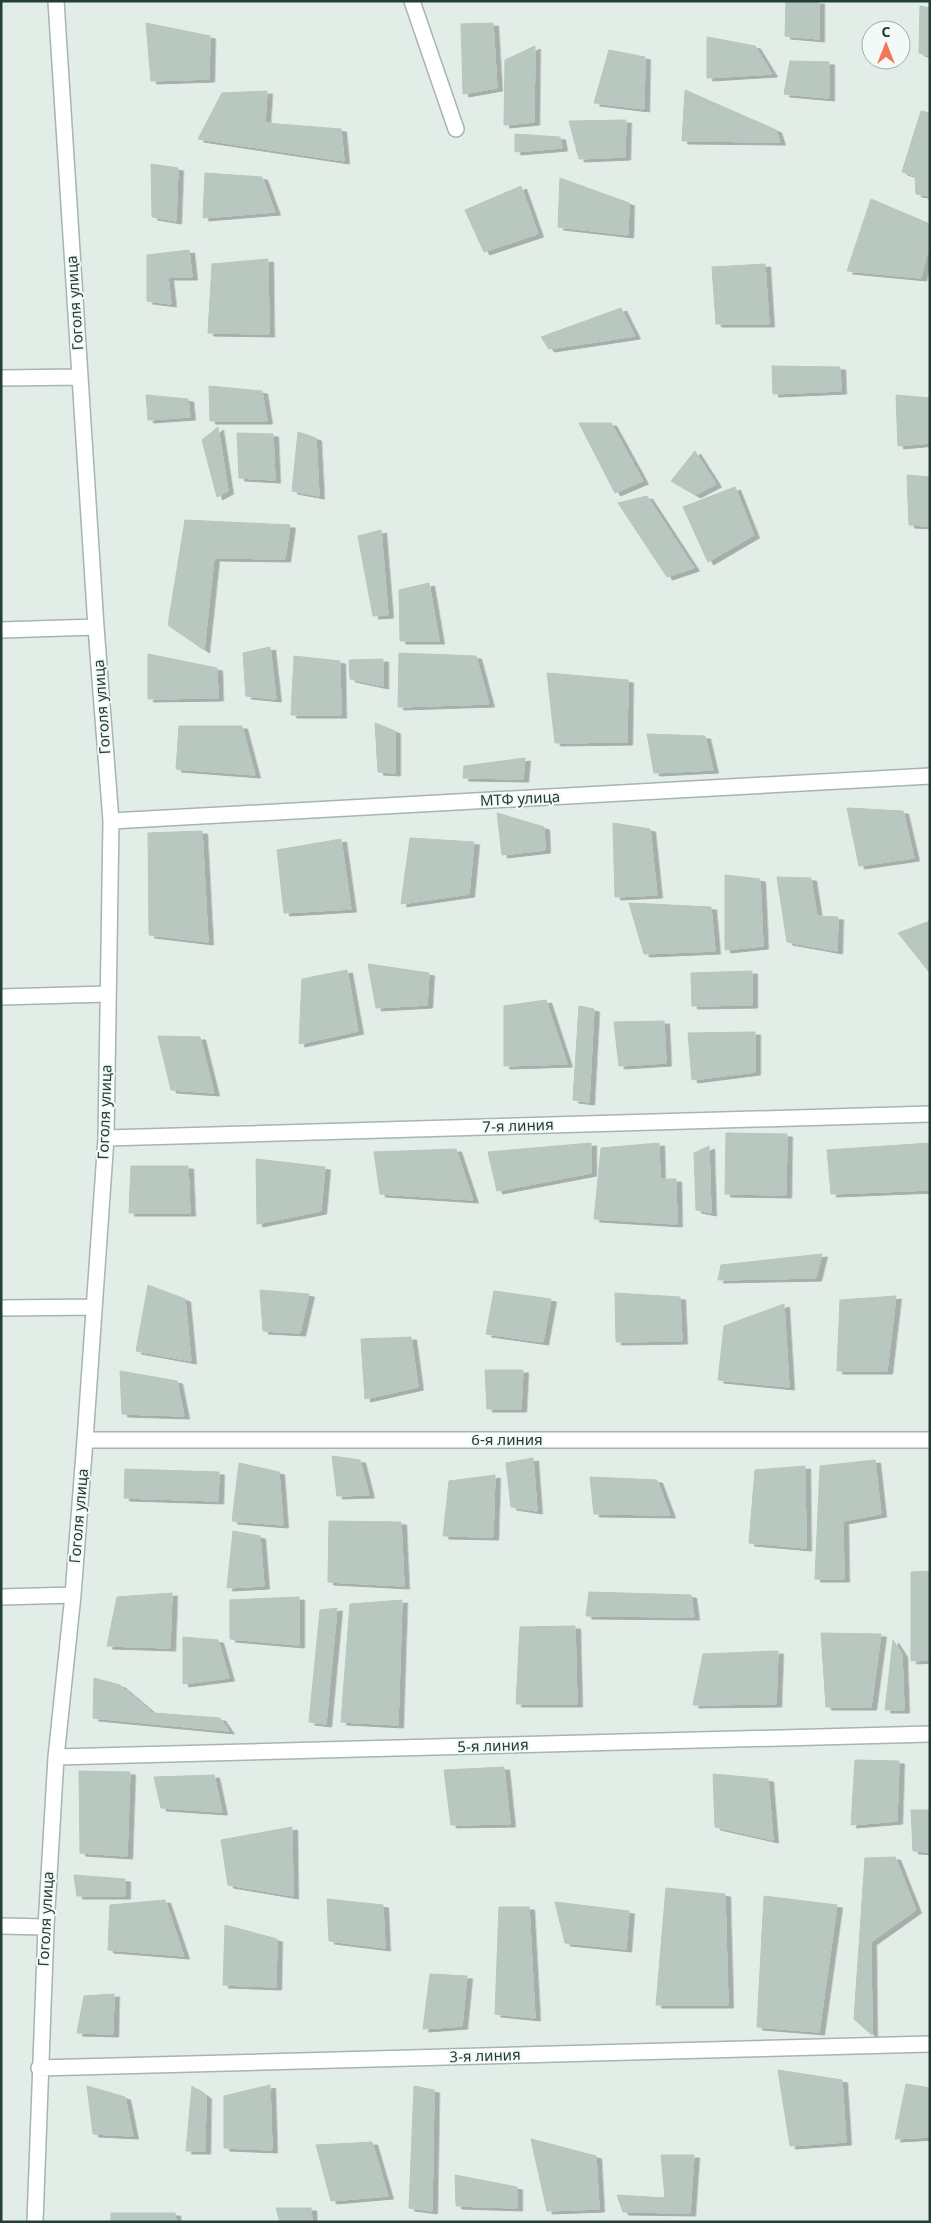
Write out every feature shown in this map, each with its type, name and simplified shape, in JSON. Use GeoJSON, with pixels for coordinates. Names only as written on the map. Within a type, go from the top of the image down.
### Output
{"type":"FeatureCollection","features":[{"type":"Feature","properties":{"kind":"street","name":"Гоголя улица"},"geometry":{"type":"LineString","coordinates":[[35,2222],[39,2068],[56,1757],[85,1440],[106,1138],[111,822],[96,627],[56,1]]}},
{"type":"Feature","properties":{"kind":"street"},"geometry":{"type":"LineString","coordinates":[[412,1],[456,129]]}},
{"type":"Feature","properties":{"kind":"street"},"geometry":{"type":"LineString","coordinates":[[1,378],[80,377]]}},
{"type":"Feature","properties":{"kind":"street"},"geometry":{"type":"LineString","coordinates":[[1,630],[96,627]]}},
{"type":"Feature","properties":{"kind":"street","name":"МТФ улица"},"geometry":{"type":"LineString","coordinates":[[111,822],[930,776]]}},
{"type":"Feature","properties":{"kind":"street"},"geometry":{"type":"LineString","coordinates":[[1,997],[107,994]]}},
{"type":"Feature","properties":{"kind":"street","name":"7-я линия"},"geometry":{"type":"LineString","coordinates":[[106,1138],[930,1114]]}},
{"type":"Feature","properties":{"kind":"street"},"geometry":{"type":"LineString","coordinates":[[1,1308],[94,1307]]}},
{"type":"Feature","properties":{"kind":"street","name":"6-я линия"},"geometry":{"type":"LineString","coordinates":[[85,1440],[930,1440]]}},
{"type":"Feature","properties":{"kind":"street"},"geometry":{"type":"LineString","coordinates":[[1,1597],[72,1595]]}},
{"type":"Feature","properties":{"kind":"street","name":"5-я линия"},"geometry":{"type":"LineString","coordinates":[[56,1757],[930,1734]]}},
{"type":"Feature","properties":{"kind":"street"},"geometry":{"type":"LineString","coordinates":[[1,1926],[46,1927]]}},
{"type":"Feature","properties":{"kind":"street","name":"3-я линия"},"geometry":{"type":"LineString","coordinates":[[39,2068],[930,2044]]}},
{"type":"Feature","properties":{"kind":"building"},"geometry":{"type":"Polygon","coordinates":[[[819,1],[819,39],[785,36],[786,2],[819,1]]]}},
{"type":"Feature","properties":{"kind":"building"},"geometry":{"type":"Polygon","coordinates":[[[920,6],[930,8],[930,56],[919,53],[920,6]]]}},
{"type":"Feature","properties":{"kind":"building"},"geometry":{"type":"Polygon","coordinates":[[[146,23],[210,36],[209,79],[151,81],[146,23]]]}},
{"type":"Feature","properties":{"kind":"building"},"geometry":{"type":"Polygon","coordinates":[[[493,23],[497,88],[463,94],[461,24],[493,23]]]}},
{"type":"Feature","properties":{"kind":"building"},"geometry":{"type":"Polygon","coordinates":[[[707,37],[755,46],[772,74],[707,78],[707,37]]]}},
{"type":"Feature","properties":{"kind":"building"},"geometry":{"type":"Polygon","coordinates":[[[535,46],[534,122],[504,125],[505,60],[535,46]]]}},
{"type":"Feature","properties":{"kind":"building"},"geometry":{"type":"Polygon","coordinates":[[[609,50],[645,57],[644,109],[594,103],[609,50]]]}},
{"type":"Feature","properties":{"kind":"building"},"geometry":{"type":"Polygon","coordinates":[[[790,61],[829,62],[829,98],[784,94],[790,61]]]}},
{"type":"Feature","properties":{"kind":"building"},"geometry":{"type":"Polygon","coordinates":[[[685,90],[776,130],[780,142],[682,141],[685,90]]]}},
{"type":"Feature","properties":{"kind":"building"},"geometry":{"type":"Polygon","coordinates":[[[267,91],[265,123],[341,129],[344,161],[198,139],[222,93],[267,91]]]}},
{"type":"Feature","properties":{"kind":"building"},"geometry":{"type":"Polygon","coordinates":[[[921,111],[930,113],[930,196],[916,194],[915,176],[902,172],[921,111]]]}},
{"type":"Feature","properties":{"kind":"building"},"geometry":{"type":"Polygon","coordinates":[[[626,120],[625,157],[579,159],[569,121],[626,120]]]}},
{"type":"Feature","properties":{"kind":"building"},"geometry":{"type":"Polygon","coordinates":[[[515,134],[560,137],[562,148],[515,152],[515,134]]]}},
{"type":"Feature","properties":{"kind":"building"},"geometry":{"type":"Polygon","coordinates":[[[151,164],[178,168],[176,221],[152,217],[151,164]]]}},
{"type":"Feature","properties":{"kind":"building"},"geometry":{"type":"Polygon","coordinates":[[[205,173],[262,177],[275,212],[203,218],[205,173]]]}},
{"type":"Feature","properties":{"kind":"building"},"geometry":{"type":"Polygon","coordinates":[[[560,178],[629,203],[628,235],[558,227],[560,178]]]}},
{"type":"Feature","properties":{"kind":"building"},"geometry":{"type":"Polygon","coordinates":[[[521,186],[538,234],[484,252],[465,210],[521,186]]]}},
{"type":"Feature","properties":{"kind":"building"},"geometry":{"type":"Polygon","coordinates":[[[871,199],[930,224],[930,242],[921,278],[847,271],[871,199]]]}},
{"type":"Feature","properties":{"kind":"building"},"geometry":{"type":"Polygon","coordinates":[[[189,250],[192,277],[168,277],[171,304],[147,301],[147,255],[189,250]]]}},
{"type":"Feature","properties":{"kind":"building"},"geometry":{"type":"Polygon","coordinates":[[[268,259],[269,334],[208,333],[212,264],[268,259]]]}},
{"type":"Feature","properties":{"kind":"building"},"geometry":{"type":"Polygon","coordinates":[[[765,264],[769,324],[716,324],[712,267],[765,264]]]}},
{"type":"Feature","properties":{"kind":"building"},"geometry":{"type":"Polygon","coordinates":[[[621,308],[635,336],[549,349],[541,337],[621,308]]]}},
{"type":"Feature","properties":{"kind":"building"},"geometry":{"type":"Polygon","coordinates":[[[772,366],[840,367],[841,391],[773,394],[772,366]]]}},
{"type":"Feature","properties":{"kind":"building"},"geometry":{"type":"Polygon","coordinates":[[[209,386],[262,391],[267,421],[210,421],[209,386]]]}},
{"type":"Feature","properties":{"kind":"building"},"geometry":{"type":"Polygon","coordinates":[[[146,395],[188,399],[190,417],[148,420],[146,395]]]}},
{"type":"Feature","properties":{"kind":"building"},"geometry":{"type":"Polygon","coordinates":[[[896,395],[930,398],[930,443],[898,446],[896,395]]]}},
{"type":"Feature","properties":{"kind":"building"},"geometry":{"type":"Polygon","coordinates":[[[579,423],[611,423],[643,481],[615,493],[579,423]]]}},
{"type":"Feature","properties":{"kind":"building"},"geometry":{"type":"Polygon","coordinates":[[[218,427],[228,491],[217,497],[202,440],[218,427]]]}},
{"type":"Feature","properties":{"kind":"building"},"geometry":{"type":"Polygon","coordinates":[[[298,432],[316,438],[319,496],[292,491],[298,432]]]}},
{"type":"Feature","properties":{"kind":"building"},"geometry":{"type":"Polygon","coordinates":[[[237,433],[273,434],[275,480],[239,478],[237,433]]]}},
{"type":"Feature","properties":{"kind":"building"},"geometry":{"type":"Polygon","coordinates":[[[695,451],[716,484],[695,495],[671,481],[695,451]]]}},
{"type":"Feature","properties":{"kind":"building"},"geometry":{"type":"Polygon","coordinates":[[[907,475],[930,477],[930,526],[909,525],[907,475]]]}},
{"type":"Feature","properties":{"kind":"building"},"geometry":{"type":"Polygon","coordinates":[[[735,487],[754,535],[708,562],[683,507],[735,487]]]}},
{"type":"Feature","properties":{"kind":"building"},"geometry":{"type":"Polygon","coordinates":[[[647,496],[694,568],[667,577],[618,503],[647,496]]]}},
{"type":"Feature","properties":{"kind":"building"},"geometry":{"type":"Polygon","coordinates":[[[185,520],[290,525],[285,559],[214,558],[204,650],[168,625],[185,520]]]}},
{"type":"Feature","properties":{"kind":"building"},"geometry":{"type":"Polygon","coordinates":[[[381,530],[388,615],[373,616],[358,536],[381,530]]]}},
{"type":"Feature","properties":{"kind":"building"},"geometry":{"type":"Polygon","coordinates":[[[429,583],[439,641],[400,641],[399,590],[429,583]]]}},
{"type":"Feature","properties":{"kind":"building"},"geometry":{"type":"Polygon","coordinates":[[[270,647],[276,699],[246,696],[243,653],[270,647]]]}},
{"type":"Feature","properties":{"kind":"building"},"geometry":{"type":"Polygon","coordinates":[[[399,653],[476,656],[489,704],[398,707],[399,653]]]}},
{"type":"Feature","properties":{"kind":"building"},"geometry":{"type":"Polygon","coordinates":[[[148,654],[217,668],[218,698],[148,699],[148,654]]]}},
{"type":"Feature","properties":{"kind":"building"},"geometry":{"type":"Polygon","coordinates":[[[294,656],[340,661],[341,715],[291,715],[294,656]]]}},
{"type":"Feature","properties":{"kind":"building"},"geometry":{"type":"Polygon","coordinates":[[[383,659],[383,686],[350,679],[349,660],[383,659]]]}},
{"type":"Feature","properties":{"kind":"building"},"geometry":{"type":"Polygon","coordinates":[[[547,673],[628,680],[627,742],[555,743],[547,673]]]}},
{"type":"Feature","properties":{"kind":"building"},"geometry":{"type":"Polygon","coordinates":[[[375,723],[395,731],[395,773],[378,772],[375,723]]]}},
{"type":"Feature","properties":{"kind":"building"},"geometry":{"type":"Polygon","coordinates":[[[179,726],[242,726],[255,775],[176,769],[179,726]]]}},
{"type":"Feature","properties":{"kind":"building"},"geometry":{"type":"Polygon","coordinates":[[[647,734],[705,736],[713,770],[654,773],[647,734]]]}},
{"type":"Feature","properties":{"kind":"building"},"geometry":{"type":"Polygon","coordinates":[[[525,758],[523,779],[463,778],[464,766],[525,758]]]}},
{"type":"Feature","properties":{"kind":"building"},"geometry":{"type":"Polygon","coordinates":[[[847,808],[903,811],[914,858],[859,866],[847,808]]]}},
{"type":"Feature","properties":{"kind":"building"},"geometry":{"type":"Polygon","coordinates":[[[497,813],[544,827],[545,850],[502,855],[497,813]]]}},
{"type":"Feature","properties":{"kind":"building"},"geometry":{"type":"Polygon","coordinates":[[[613,823],[650,829],[657,895],[615,897],[613,823]]]}},
{"type":"Feature","properties":{"kind":"building"},"geometry":{"type":"Polygon","coordinates":[[[202,831],[208,942],[149,935],[148,833],[202,831]]]}},
{"type":"Feature","properties":{"kind":"building"},"geometry":{"type":"Polygon","coordinates":[[[410,838],[474,842],[469,894],[401,904],[410,838]]]}},
{"type":"Feature","properties":{"kind":"building"},"geometry":{"type":"Polygon","coordinates":[[[341,839],[351,909],[284,913],[277,850],[341,839]]]}},
{"type":"Feature","properties":{"kind":"building"},"geometry":{"type":"Polygon","coordinates":[[[725,875],[760,879],[763,946],[725,950],[725,875]]]}},
{"type":"Feature","properties":{"kind":"building"},"geometry":{"type":"Polygon","coordinates":[[[777,877],[811,878],[817,916],[838,917],[837,951],[787,942],[777,877]]]}},
{"type":"Feature","properties":{"kind":"building"},"geometry":{"type":"Polygon","coordinates":[[[629,903],[711,907],[715,951],[644,954],[629,903]]]}},
{"type":"Feature","properties":{"kind":"building"},"geometry":{"type":"Polygon","coordinates":[[[930,921],[930,973],[898,933],[930,921]]]}},
{"type":"Feature","properties":{"kind":"building"},"geometry":{"type":"Polygon","coordinates":[[[368,964],[429,973],[427,1005],[376,1008],[368,964]]]}},
{"type":"Feature","properties":{"kind":"building"},"geometry":{"type":"Polygon","coordinates":[[[347,970],[358,1031],[299,1044],[302,979],[347,970]]]}},
{"type":"Feature","properties":{"kind":"building"},"geometry":{"type":"Polygon","coordinates":[[[752,971],[752,1005],[692,1006],[691,973],[752,971]]]}},
{"type":"Feature","properties":{"kind":"building"},"geometry":{"type":"Polygon","coordinates":[[[546,1000],[567,1064],[504,1066],[504,1006],[546,1000]]]}},
{"type":"Feature","properties":{"kind":"building"},"geometry":{"type":"Polygon","coordinates":[[[579,1006],[594,1009],[589,1102],[573,1100],[579,1006]]]}},
{"type":"Feature","properties":{"kind":"building"},"geometry":{"type":"Polygon","coordinates":[[[664,1021],[666,1063],[619,1066],[614,1022],[664,1021]]]}},
{"type":"Feature","properties":{"kind":"building"},"geometry":{"type":"Polygon","coordinates":[[[755,1032],[755,1072],[692,1080],[688,1033],[755,1032]]]}},
{"type":"Feature","properties":{"kind":"building"},"geometry":{"type":"Polygon","coordinates":[[[158,1036],[200,1037],[214,1093],[171,1090],[158,1036]]]}},
{"type":"Feature","properties":{"kind":"building"},"geometry":{"type":"Polygon","coordinates":[[[726,1133],[787,1134],[786,1195],[725,1194],[726,1133]]]}},
{"type":"Feature","properties":{"kind":"building"},"geometry":{"type":"Polygon","coordinates":[[[591,1143],[591,1173],[497,1191],[488,1152],[591,1143]]]}},
{"type":"Feature","properties":{"kind":"building"},"geometry":{"type":"Polygon","coordinates":[[[659,1143],[660,1179],[676,1179],[677,1224],[594,1219],[601,1148],[659,1143]]]}},
{"type":"Feature","properties":{"kind":"building"},"geometry":{"type":"Polygon","coordinates":[[[930,1143],[930,1190],[831,1194],[827,1150],[930,1143]]]}},
{"type":"Feature","properties":{"kind":"building"},"geometry":{"type":"Polygon","coordinates":[[[709,1146],[711,1213],[696,1210],[694,1153],[709,1146]]]}},
{"type":"Feature","properties":{"kind":"building"},"geometry":{"type":"Polygon","coordinates":[[[456,1149],[473,1200],[380,1194],[374,1152],[456,1149]]]}},
{"type":"Feature","properties":{"kind":"building"},"geometry":{"type":"Polygon","coordinates":[[[256,1159],[325,1167],[321,1211],[257,1224],[256,1159]]]}},
{"type":"Feature","properties":{"kind":"building"},"geometry":{"type":"Polygon","coordinates":[[[131,1166],[188,1166],[190,1213],[129,1213],[131,1166]]]}},
{"type":"Feature","properties":{"kind":"building"},"geometry":{"type":"Polygon","coordinates":[[[822,1254],[816,1278],[718,1280],[721,1265],[822,1254]]]}},
{"type":"Feature","properties":{"kind":"building"},"geometry":{"type":"Polygon","coordinates":[[[148,1285],[185,1299],[191,1361],[136,1351],[148,1285]]]}},
{"type":"Feature","properties":{"kind":"building"},"geometry":{"type":"Polygon","coordinates":[[[260,1290],[309,1294],[300,1333],[263,1331],[260,1290]]]}},
{"type":"Feature","properties":{"kind":"building"},"geometry":{"type":"Polygon","coordinates":[[[494,1291],[551,1299],[543,1342],[486,1334],[494,1291]]]}},
{"type":"Feature","properties":{"kind":"building"},"geometry":{"type":"Polygon","coordinates":[[[615,1293],[680,1297],[682,1341],[616,1342],[615,1293]]]}},
{"type":"Feature","properties":{"kind":"building"},"geometry":{"type":"Polygon","coordinates":[[[896,1296],[887,1371],[837,1371],[840,1300],[896,1296]]]}},
{"type":"Feature","properties":{"kind":"building"},"geometry":{"type":"Polygon","coordinates":[[[784,1304],[789,1387],[718,1380],[724,1326],[784,1304]]]}},
{"type":"Feature","properties":{"kind":"building"},"geometry":{"type":"Polygon","coordinates":[[[411,1337],[418,1387],[365,1399],[361,1339],[411,1337]]]}},
{"type":"Feature","properties":{"kind":"building"},"geometry":{"type":"Polygon","coordinates":[[[485,1370],[523,1370],[521,1409],[487,1409],[485,1370]]]}},
{"type":"Feature","properties":{"kind":"building"},"geometry":{"type":"Polygon","coordinates":[[[120,1371],[177,1381],[184,1416],[122,1414],[120,1371]]]}},
{"type":"Feature","properties":{"kind":"building"},"geometry":{"type":"Polygon","coordinates":[[[332,1456],[360,1460],[369,1495],[337,1496],[332,1456]]]}},
{"type":"Feature","properties":{"kind":"building"},"geometry":{"type":"Polygon","coordinates":[[[533,1458],[537,1511],[511,1507],[506,1463],[533,1458]]]}},
{"type":"Feature","properties":{"kind":"building"},"geometry":{"type":"Polygon","coordinates":[[[875,1460],[881,1514],[843,1521],[844,1579],[815,1579],[820,1466],[875,1460]]]}},
{"type":"Feature","properties":{"kind":"building"},"geometry":{"type":"Polygon","coordinates":[[[239,1463],[279,1472],[283,1525],[232,1521],[239,1463]]]}},
{"type":"Feature","properties":{"kind":"building"},"geometry":{"type":"Polygon","coordinates":[[[805,1466],[806,1548],[749,1543],[755,1470],[805,1466]]]}},
{"type":"Feature","properties":{"kind":"building"},"geometry":{"type":"Polygon","coordinates":[[[125,1469],[219,1472],[218,1501],[124,1498],[125,1469]]]}},
{"type":"Feature","properties":{"kind":"building"},"geometry":{"type":"Polygon","coordinates":[[[495,1475],[493,1537],[443,1536],[449,1481],[495,1475]]]}},
{"type":"Feature","properties":{"kind":"building"},"geometry":{"type":"Polygon","coordinates":[[[590,1477],[657,1480],[670,1515],[594,1514],[590,1477]]]}},
{"type":"Feature","properties":{"kind":"building"},"geometry":{"type":"Polygon","coordinates":[[[329,1521],[401,1522],[404,1586],[328,1582],[329,1521]]]}},
{"type":"Feature","properties":{"kind":"building"},"geometry":{"type":"Polygon","coordinates":[[[233,1531],[260,1536],[264,1586],[227,1588],[233,1531]]]}},
{"type":"Feature","properties":{"kind":"building"},"geometry":{"type":"Polygon","coordinates":[[[930,1571],[930,1660],[911,1661],[911,1572],[930,1571]]]}},
{"type":"Feature","properties":{"kind":"building"},"geometry":{"type":"Polygon","coordinates":[[[589,1592],[691,1595],[694,1617],[586,1616],[589,1592]]]}},
{"type":"Feature","properties":{"kind":"building"},"geometry":{"type":"Polygon","coordinates":[[[172,1593],[170,1648],[107,1646],[117,1597],[172,1593]]]}},
{"type":"Feature","properties":{"kind":"building"},"geometry":{"type":"Polygon","coordinates":[[[299,1597],[299,1645],[230,1639],[230,1600],[299,1597]]]}},
{"type":"Feature","properties":{"kind":"building"},"geometry":{"type":"Polygon","coordinates":[[[402,1600],[398,1725],[341,1722],[350,1604],[402,1600]]]}},
{"type":"Feature","properties":{"kind":"building"},"geometry":{"type":"Polygon","coordinates":[[[337,1608],[326,1724],[309,1722],[320,1610],[337,1608]]]}},
{"type":"Feature","properties":{"kind":"building"},"geometry":{"type":"Polygon","coordinates":[[[575,1626],[577,1704],[516,1704],[520,1627],[575,1626]]]}},
{"type":"Feature","properties":{"kind":"building"},"geometry":{"type":"Polygon","coordinates":[[[821,1633],[881,1634],[871,1707],[826,1707],[821,1633]]]}},
{"type":"Feature","properties":{"kind":"building"},"geometry":{"type":"Polygon","coordinates":[[[183,1637],[218,1640],[229,1678],[183,1684],[183,1637]]]}},
{"type":"Feature","properties":{"kind":"building"},"geometry":{"type":"Polygon","coordinates":[[[893,1640],[902,1654],[904,1710],[885,1710],[893,1640]]]}},
{"type":"Feature","properties":{"kind":"building"},"geometry":{"type":"Polygon","coordinates":[[[778,1651],[776,1704],[693,1705],[703,1654],[778,1651]]]}},
{"type":"Feature","properties":{"kind":"building"},"geometry":{"type":"Polygon","coordinates":[[[94,1678],[120,1685],[153,1713],[220,1718],[229,1731],[93,1718],[94,1678]]]}},
{"type":"Feature","properties":{"kind":"building"},"geometry":{"type":"Polygon","coordinates":[[[855,1760],[899,1761],[897,1821],[851,1825],[855,1760]]]}},
{"type":"Feature","properties":{"kind":"building"},"geometry":{"type":"Polygon","coordinates":[[[504,1767],[510,1824],[451,1825],[444,1770],[504,1767]]]}},
{"type":"Feature","properties":{"kind":"building"},"geometry":{"type":"Polygon","coordinates":[[[79,1771],[130,1772],[127,1856],[80,1853],[79,1771]]]}},
{"type":"Feature","properties":{"kind":"building"},"geometry":{"type":"Polygon","coordinates":[[[713,1774],[768,1779],[773,1840],[715,1827],[713,1774]]]}},
{"type":"Feature","properties":{"kind":"building"},"geometry":{"type":"Polygon","coordinates":[[[214,1775],[222,1812],[161,1808],[154,1777],[214,1775]]]}},
{"type":"Feature","properties":{"kind":"building"},"geometry":{"type":"Polygon","coordinates":[[[911,1810],[930,1810],[930,1852],[913,1851],[911,1810]]]}},
{"type":"Feature","properties":{"kind":"building"},"geometry":{"type":"Polygon","coordinates":[[[292,1827],[293,1896],[228,1885],[221,1840],[292,1827]]]}},
{"type":"Feature","properties":{"kind":"building"},"geometry":{"type":"Polygon","coordinates":[[[895,1857],[916,1910],[871,1942],[872,2035],[854,2019],[865,1858],[895,1857]]]}},
{"type":"Feature","properties":{"kind":"building"},"geometry":{"type":"Polygon","coordinates":[[[74,1875],[125,1879],[125,1896],[77,1896],[74,1875]]]}},
{"type":"Feature","properties":{"kind":"building"},"geometry":{"type":"Polygon","coordinates":[[[666,1888],[725,1894],[728,2005],[656,2005],[666,1888]]]}},
{"type":"Feature","properties":{"kind":"building"},"geometry":{"type":"Polygon","coordinates":[[[764,1896],[837,1905],[819,2032],[757,2027],[764,1896]]]}},
{"type":"Feature","properties":{"kind":"building"},"geometry":{"type":"Polygon","coordinates":[[[327,1899],[383,1905],[385,1948],[329,1941],[327,1899]]]}},
{"type":"Feature","properties":{"kind":"building"},"geometry":{"type":"Polygon","coordinates":[[[165,1900],[184,1956],[108,1950],[110,1905],[165,1900]]]}},
{"type":"Feature","properties":{"kind":"building"},"geometry":{"type":"Polygon","coordinates":[[[555,1902],[629,1911],[626,1949],[565,1943],[555,1902]]]}},
{"type":"Feature","properties":{"kind":"building"},"geometry":{"type":"Polygon","coordinates":[[[499,1907],[529,1907],[535,2018],[495,2014],[499,1907]]]}},
{"type":"Feature","properties":{"kind":"building"},"geometry":{"type":"Polygon","coordinates":[[[225,1925],[277,1939],[276,1987],[223,1985],[225,1925]]]}},
{"type":"Feature","properties":{"kind":"building"},"geometry":{"type":"Polygon","coordinates":[[[430,1974],[467,1976],[462,2026],[423,2029],[430,1974]]]}},
{"type":"Feature","properties":{"kind":"building"},"geometry":{"type":"Polygon","coordinates":[[[114,1994],[113,2034],[77,2033],[84,1996],[114,1994]]]}},
{"type":"Feature","properties":{"kind":"building"},"geometry":{"type":"Polygon","coordinates":[[[778,2070],[842,2080],[846,2142],[790,2146],[778,2070]]]}},
{"type":"Feature","properties":{"kind":"building"},"geometry":{"type":"Polygon","coordinates":[[[906,2084],[930,2088],[930,2137],[895,2139],[906,2084]]]}},
{"type":"Feature","properties":{"kind":"building"},"geometry":{"type":"Polygon","coordinates":[[[270,2085],[272,2150],[224,2148],[224,2096],[270,2085]]]}},
{"type":"Feature","properties":{"kind":"building"},"geometry":{"type":"Polygon","coordinates":[[[87,2086],[125,2097],[133,2136],[93,2134],[87,2086]]]}},
{"type":"Feature","properties":{"kind":"building"},"geometry":{"type":"Polygon","coordinates":[[[192,2086],[206,2096],[205,2151],[186,2151],[192,2086]]]}},
{"type":"Feature","properties":{"kind":"building"},"geometry":{"type":"Polygon","coordinates":[[[414,2086],[434,2090],[432,2211],[409,2208],[414,2086]]]}},
{"type":"Feature","properties":{"kind":"building"},"geometry":{"type":"Polygon","coordinates":[[[531,2139],[596,2156],[599,2209],[547,2211],[531,2139]]]}},
{"type":"Feature","properties":{"kind":"building"},"geometry":{"type":"Polygon","coordinates":[[[372,2142],[388,2196],[331,2201],[316,2145],[372,2142]]]}},
{"type":"Feature","properties":{"kind":"building"},"geometry":{"type":"Polygon","coordinates":[[[661,2155],[694,2155],[690,2213],[623,2212],[617,2195],[665,2198],[661,2155]]]}},
{"type":"Feature","properties":{"kind":"building"},"geometry":{"type":"Polygon","coordinates":[[[455,2175],[517,2187],[517,2208],[456,2206],[455,2175]]]}},
{"type":"Feature","properties":{"kind":"building"},"geometry":{"type":"Polygon","coordinates":[[[276,2208],[311,2208],[312,2222],[280,2222],[276,2208]]]}},
{"type":"Feature","properties":{"kind":"building"},"geometry":{"type":"Polygon","coordinates":[[[111,2213],[175,2213],[176,2222],[111,2222],[111,2213]]]}}]}
